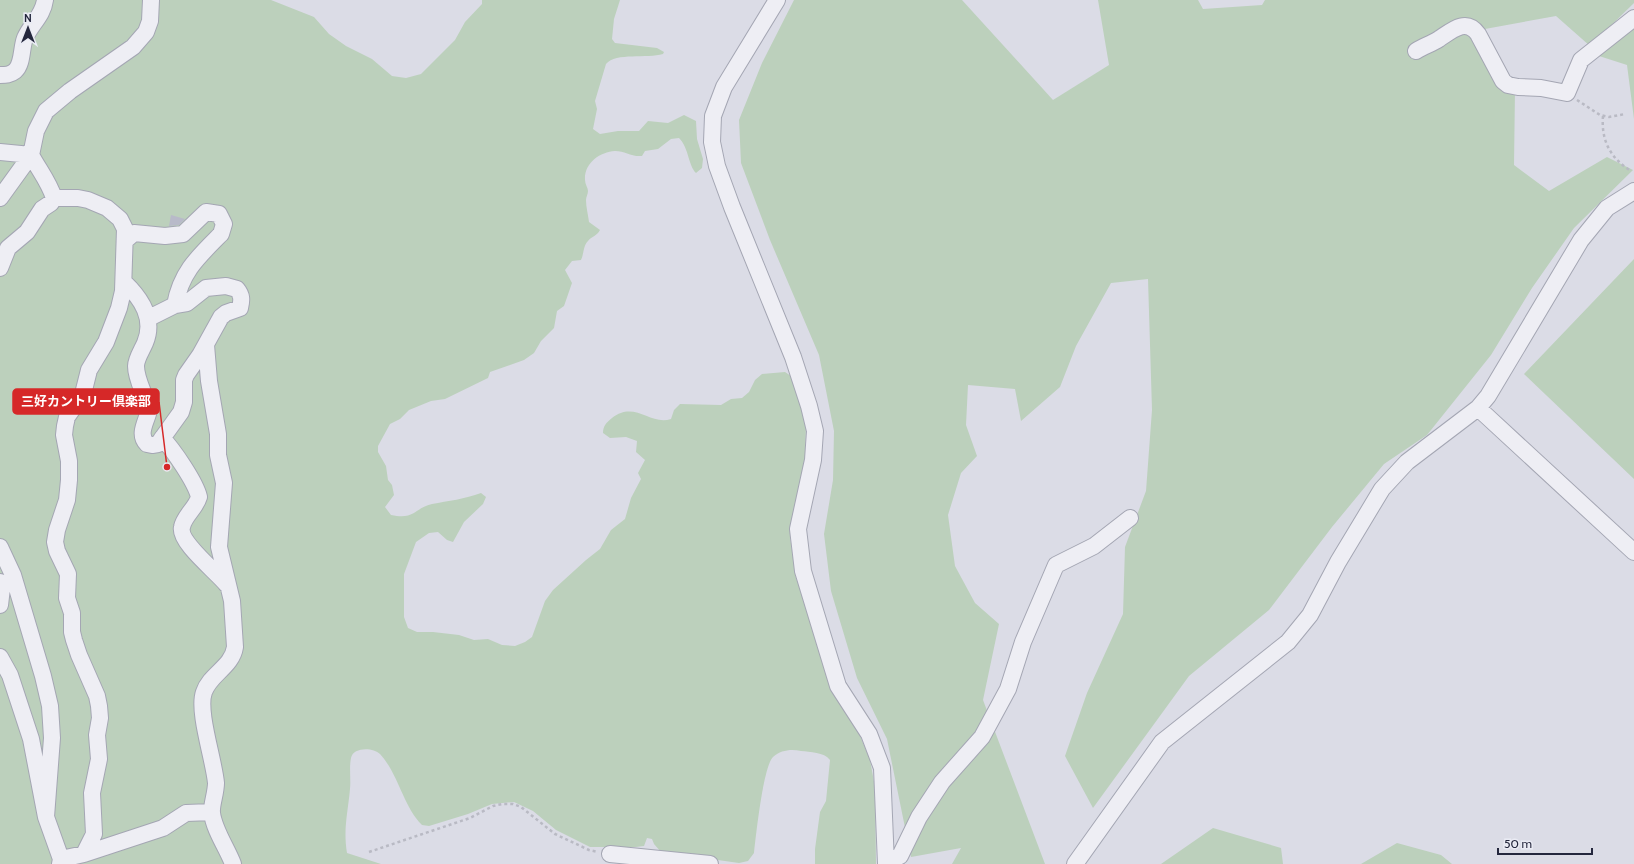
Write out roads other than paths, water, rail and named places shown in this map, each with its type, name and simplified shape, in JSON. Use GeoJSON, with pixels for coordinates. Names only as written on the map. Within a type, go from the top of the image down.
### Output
{"type":"FeatureCollection","features":[{"type":"Feature","properties":{"kind":"street"},"geometry":{"type":"LineString","coordinates":[[0,75],[9,74],[18,67],[25,38],[40,17],[45,0]]}},
{"type":"Feature","properties":{"kind":"street"},"geometry":{"type":"LineString","coordinates":[[0,198],[31,155],[36,131],[46,111],[70,91],[133,47],[146,32],[150,21],[151,0]]}},
{"type":"Feature","properties":{"kind":"street"},"geometry":{"type":"LineString","coordinates":[[777,0],[724,87],[713,116],[712,142],[717,166],[732,207],[793,357],[810,406],[815,431],[813,460],[798,529],[803,571],[838,686],[869,734],[882,768],[887,863],[900,856],[919,817],[942,782],[982,737],[1008,689],[1023,642],[1056,565],[1094,546],[1130,518]]}},
{"type":"Feature","properties":{"kind":"street"},"geometry":{"type":"LineString","coordinates":[[1416,51],[1454,29],[1462,26],[1468,26],[1474,29],[1478,34],[1503,81],[1508,85],[1540,88],[1567,93],[1581,60],[1634,18]]}},
{"type":"Feature","properties":{"kind":"street"},"geometry":{"type":"LineString","coordinates":[[0,152],[31,155]]}},
{"type":"Feature","properties":{"kind":"street"},"geometry":{"type":"LineString","coordinates":[[31,155],[49,183],[54,198]]}},
{"type":"Feature","properties":{"kind":"street"},"geometry":{"type":"LineString","coordinates":[[1076,864],[1162,742],[1288,642],[1310,615],[1338,562],[1382,489],[1407,462],[1478,408],[1488,396],[1581,240],[1607,208],[1634,191]]}},
{"type":"Feature","properties":{"kind":"street"},"geometry":{"type":"LineString","coordinates":[[54,198],[78,198],[107,208],[120,219],[125,229],[126,240],[124,282],[119,308],[108,336],[90,370],[83,394],[67,417],[64,426],[64,435],[69,461],[69,480],[67,500],[57,530],[55,542],[68,574],[67,598],[72,613],[72,632],[74,640],[97,696],[99,706],[100,718],[97,735],[99,759],[92,793],[94,834],[84,854]]}},
{"type":"Feature","properties":{"kind":"street"},"geometry":{"type":"LineString","coordinates":[[0,268],[8,248],[26,232],[42,209],[51,203],[54,198]]}},
{"type":"Feature","properties":{"kind":"street"},"geometry":{"type":"LineString","coordinates":[[126,240],[134,233],[165,236],[183,234],[206,212],[219,214],[224,224],[221,234],[182,278],[178,288],[175,305]]}},
{"type":"Feature","properties":{"kind":"street"},"geometry":{"type":"LineString","coordinates":[[124,282],[133,290],[149,318],[149,332],[136,365],[149,410],[142,436],[147,444],[152,445],[158,444],[181,412],[184,402],[184,380],[206,345],[221,317],[226,313],[240,308],[242,301],[240,293],[233,287],[215,286],[206,288],[187,303],[175,305],[149,318]]}},
{"type":"Feature","properties":{"kind":"street"},"geometry":{"type":"LineString","coordinates":[[206,345],[209,382],[218,434],[218,455],[224,483],[219,547],[232,601],[234,654],[230,662],[206,687],[203,693],[205,726],[214,766],[216,784],[216,797],[212,812],[233,864]]}},
{"type":"Feature","properties":{"kind":"street"},"geometry":{"type":"LineString","coordinates":[[1478,408],[1634,552]]}},
{"type":"Feature","properties":{"kind":"street"},"geometry":{"type":"LineString","coordinates":[[162,438],[169,445],[188,474],[200,497],[198,503],[183,524],[182,533],[190,546],[221,576],[230,588]]}},
{"type":"Feature","properties":{"kind":"street"},"geometry":{"type":"LineString","coordinates":[[0,547],[13,575],[43,676],[50,706],[52,738],[46,817]]}},
{"type":"Feature","properties":{"kind":"street"},"geometry":{"type":"LineString","coordinates":[[0,582],[2,588],[0,606]]}},
{"type":"Feature","properties":{"kind":"street"},"geometry":{"type":"LineString","coordinates":[[0,658],[10,675],[31,739],[46,817],[60,861],[163,828],[186,813],[212,812]]}},
{"type":"Feature","properties":{"kind":"street"},"geometry":{"type":"LineString","coordinates":[[610,854],[710,864]]}},
{"type":"Feature","properties":{"kind":"place","name":"三好カントリー倶楽部"},"geometry":{"type":"Point","coordinates":[167,467]}}]}
